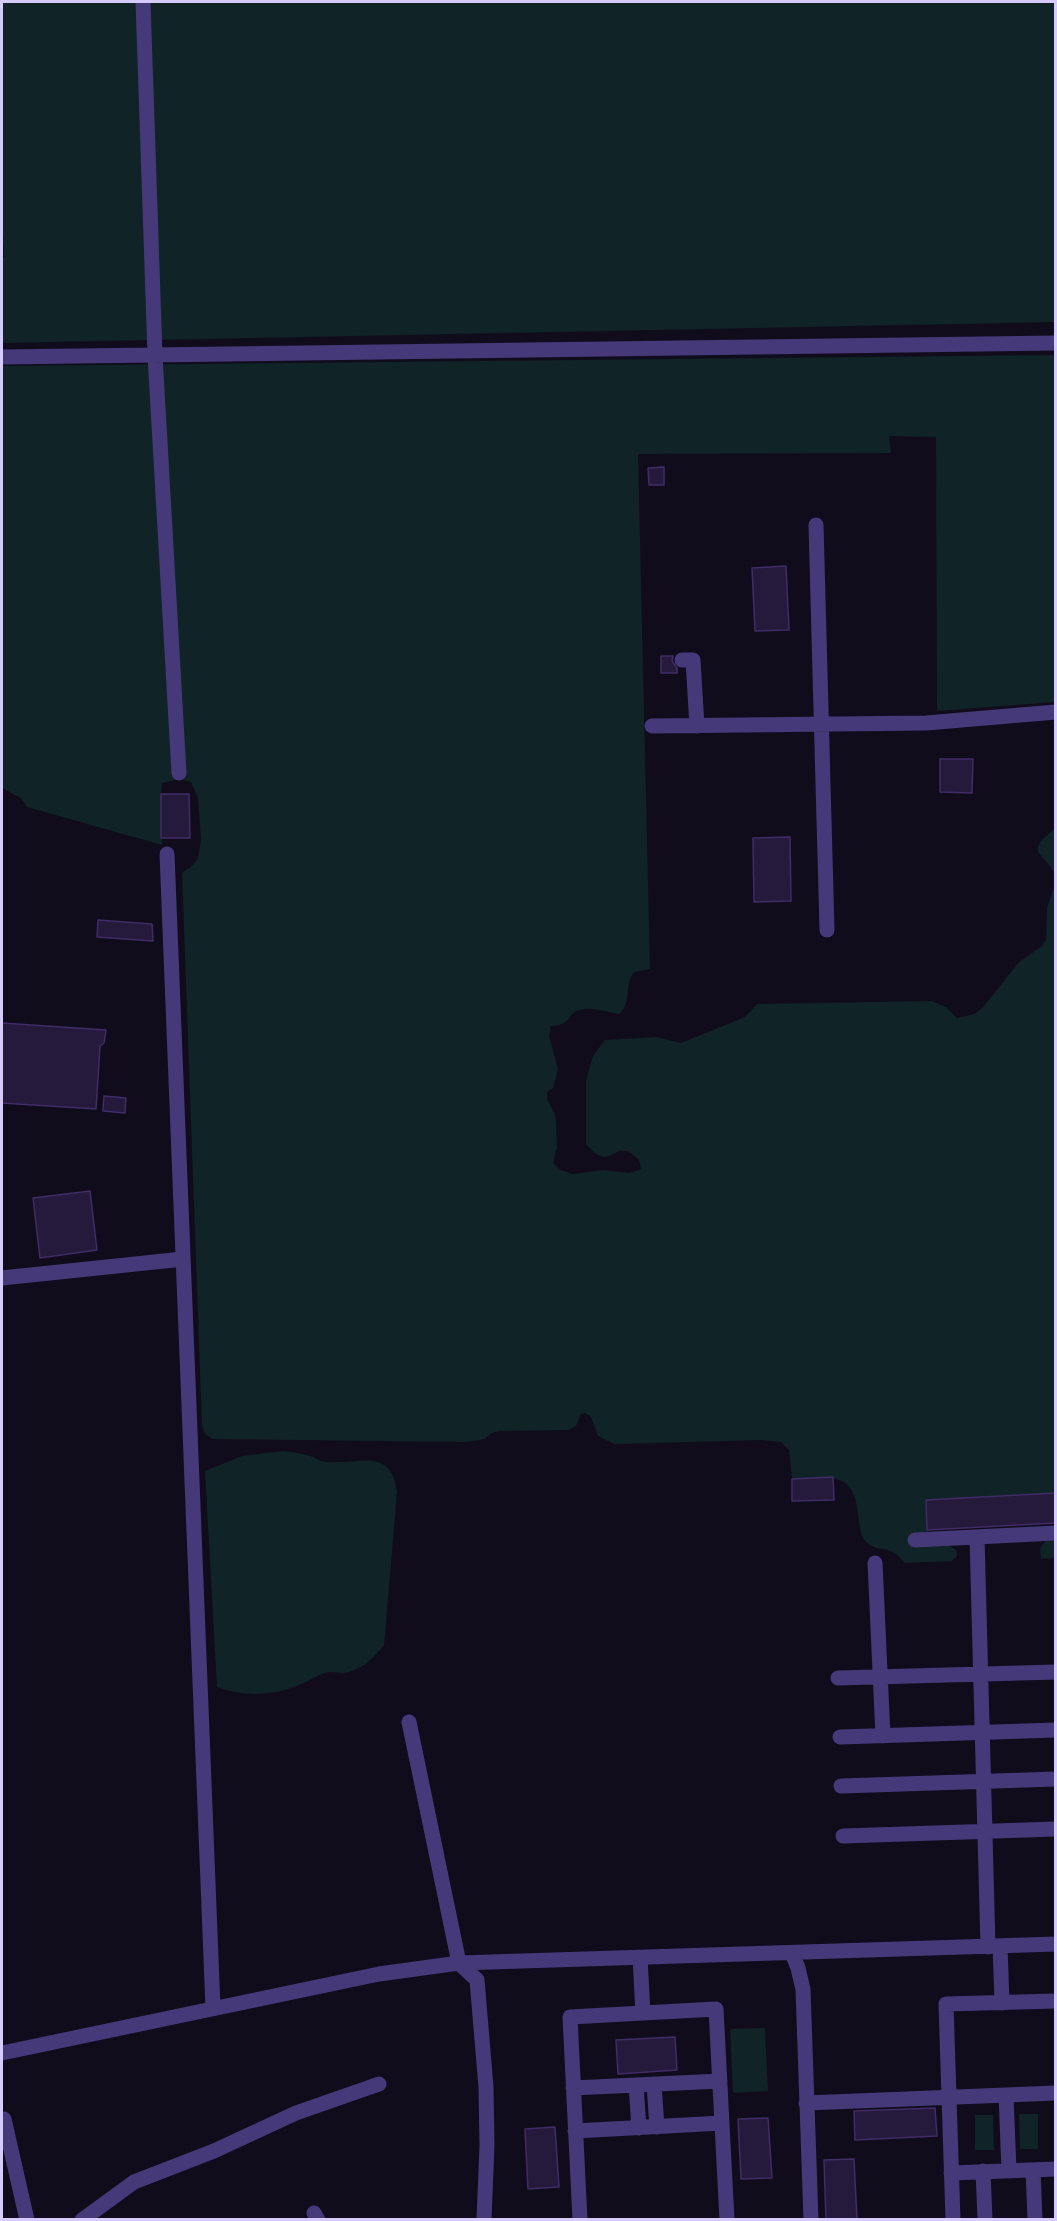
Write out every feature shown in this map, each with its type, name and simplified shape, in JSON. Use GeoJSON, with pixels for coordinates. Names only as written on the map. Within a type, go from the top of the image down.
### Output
{"type":"FeatureCollection","features":[{"type":"Feature","properties":{"kind":"street"},"geometry":{"type":"LineString","coordinates":[[143,2],[155,355],[179,773]]}},
{"type":"Feature","properties":{"kind":"street"},"geometry":{"type":"LineString","coordinates":[[2,357],[1056,343]]}},
{"type":"Feature","properties":{"kind":"street"},"geometry":{"type":"LineString","coordinates":[[816,525],[827,930]]}},
{"type":"Feature","properties":{"kind":"street"},"geometry":{"type":"LineString","coordinates":[[682,660],[693,660],[698,726]]}},
{"type":"Feature","properties":{"kind":"street"},"geometry":{"type":"LineString","coordinates":[[652,726],[926,723],[1056,712]]}},
{"type":"Feature","properties":{"kind":"street"},"geometry":{"type":"LineString","coordinates":[[167,854],[213,2008]]}},
{"type":"Feature","properties":{"kind":"street"},"geometry":{"type":"LineString","coordinates":[[2,1278],[183,1259]]}},
{"type":"Feature","properties":{"kind":"street"},"geometry":{"type":"LineString","coordinates":[[915,1540],[1056,1533]]}},
{"type":"Feature","properties":{"kind":"street"},"geometry":{"type":"LineString","coordinates":[[977,1537],[984,1832],[994,1947],[1002,2003]]}},
{"type":"Feature","properties":{"kind":"street"},"geometry":{"type":"LineString","coordinates":[[875,1563],[883,1736]]}},
{"type":"Feature","properties":{"kind":"street"},"geometry":{"type":"LineString","coordinates":[[838,1678],[1056,1672]]}},
{"type":"Feature","properties":{"kind":"street"},"geometry":{"type":"LineString","coordinates":[[409,1722],[459,1963],[477,1980],[486,2087],[487,2145],[484,2220]]}},
{"type":"Feature","properties":{"kind":"street"},"geometry":{"type":"LineString","coordinates":[[840,1737],[1056,1730]]}},
{"type":"Feature","properties":{"kind":"street"},"geometry":{"type":"LineString","coordinates":[[841,1786],[1056,1779]]}},
{"type":"Feature","properties":{"kind":"street"},"geometry":{"type":"LineString","coordinates":[[843,1836],[1056,1829]]}},
{"type":"Feature","properties":{"kind":"street"},"geometry":{"type":"LineString","coordinates":[[2,2053],[379,1974],[459,1963],[1056,1944]]}},
{"type":"Feature","properties":{"kind":"street"},"geometry":{"type":"LineString","coordinates":[[792,1953],[803,1989],[811,2220]]}},
{"type":"Feature","properties":{"kind":"street"},"geometry":{"type":"LineString","coordinates":[[640,1958],[643,2013]]}},
{"type":"Feature","properties":{"kind":"street"},"geometry":{"type":"LineString","coordinates":[[952,2220],[946,2004],[1056,2001]]}},
{"type":"Feature","properties":{"kind":"street"},"geometry":{"type":"LineString","coordinates":[[580,2220],[570,2017],[716,2009],[727,2220]]}},
{"type":"Feature","properties":{"kind":"street"},"geometry":{"type":"LineString","coordinates":[[573,2088],[720,2081]]}},
{"type":"Feature","properties":{"kind":"street"},"geometry":{"type":"LineString","coordinates":[[82,2220],[134,2182],[214,2151],[296,2113],[379,2084]]}},
{"type":"Feature","properties":{"kind":"street"},"geometry":{"type":"LineString","coordinates":[[654,2084],[657,2127]]}},
{"type":"Feature","properties":{"kind":"street"},"geometry":{"type":"LineString","coordinates":[[636,2085],[639,2128]]}},
{"type":"Feature","properties":{"kind":"street"},"geometry":{"type":"LineString","coordinates":[[807,2103],[1056,2093]]}},
{"type":"Feature","properties":{"kind":"street"},"geometry":{"type":"LineString","coordinates":[[1006,2095],[1009,2170]]}},
{"type":"Feature","properties":{"kind":"street"},"geometry":{"type":"LineString","coordinates":[[4,2119],[27,2220]]}},
{"type":"Feature","properties":{"kind":"street"},"geometry":{"type":"LineString","coordinates":[[575,2131],[722,2123]]}},
{"type":"Feature","properties":{"kind":"street"},"geometry":{"type":"LineString","coordinates":[[951,2173],[1056,2169]]}},
{"type":"Feature","properties":{"kind":"street"},"geometry":{"type":"LineString","coordinates":[[1033,2170],[1035,2220]]}},
{"type":"Feature","properties":{"kind":"street"},"geometry":{"type":"LineString","coordinates":[[983,2171],[985,2220]]}},
{"type":"Feature","properties":{"kind":"green space"},"geometry":{"type":"Polygon","coordinates":[[[2,2],[1055,2],[1055,322],[2,343],[2,258],[4,257],[2,2]]]}},
{"type":"Feature","properties":{"kind":"green space"},"geometry":{"type":"Polygon","coordinates":[[[1055,355],[1055,702],[937,711],[936,437],[889,436],[891,453],[638,454],[650,969],[634,972],[629,983],[627,1000],[619,1014],[584,1009],[572,1014],[563,1024],[551,1026],[549,1036],[558,1069],[553,1088],[547,1092],[547,1099],[555,1114],[557,1148],[553,1162],[558,1169],[572,1174],[603,1170],[630,1173],[641,1169],[639,1160],[628,1152],[616,1152],[605,1157],[594,1152],[586,1144],[586,1080],[593,1056],[605,1040],[656,1037],[681,1043],[745,1017],[757,1004],[931,1001],[946,1007],[957,1018],[975,1014],[1019,962],[1042,946],[1046,940],[1047,908],[1055,884],[1055,1493],[926,1500],[928,1532],[956,1550],[957,1556],[952,1561],[905,1563],[892,1552],[874,1547],[865,1541],[855,1500],[851,1489],[845,1483],[827,1478],[792,1479],[789,1450],[781,1442],[761,1440],[614,1444],[598,1436],[591,1417],[585,1413],[581,1414],[576,1426],[568,1430],[500,1431],[491,1433],[485,1439],[467,1442],[213,1439],[206,1435],[202,1426],[182,873],[198,858],[201,840],[198,798],[191,782],[180,779],[162,783],[162,845],[27,807],[21,798],[2,788],[2,366],[1055,355]]]}},
{"type":"Feature","properties":{"kind":"green space"},"geometry":{"type":"Polygon","coordinates":[[[1055,829],[1055,876],[1038,849],[1039,844],[1055,829]]]}},
{"type":"Feature","properties":{"kind":"green space"},"geometry":{"type":"Polygon","coordinates":[[[283,1451],[303,1454],[325,1462],[372,1461],[388,1468],[394,1478],[397,1492],[384,1645],[376,1655],[356,1670],[324,1673],[289,1689],[248,1694],[217,1687],[205,1471],[242,1456],[283,1451]]]}},
{"type":"Feature","properties":{"kind":"green space"},"geometry":{"type":"Polygon","coordinates":[[[1055,1539],[1055,1558],[1041,1559],[1040,1548],[1046,1541],[1055,1539]]]}},
{"type":"Feature","properties":{"kind":"green space"},"geometry":{"type":"Polygon","coordinates":[[[765,2028],[768,2091],[733,2093],[730,2029],[765,2028]]]}},
{"type":"Feature","properties":{"kind":"green space"},"geometry":{"type":"Polygon","coordinates":[[[1019,2114],[1038,2114],[1038,2149],[1020,2149],[1019,2114]]]}},
{"type":"Feature","properties":{"kind":"green space"},"geometry":{"type":"Polygon","coordinates":[[[975,2115],[993,2115],[994,2150],[975,2150],[975,2115]]]}},
{"type":"Feature","properties":{"kind":"building"},"geometry":{"type":"Polygon","coordinates":[[[664,467],[664,485],[649,485],[648,468],[664,467]]]}},
{"type":"Feature","properties":{"kind":"building"},"geometry":{"type":"Polygon","coordinates":[[[786,566],[789,630],[755,631],[752,568],[786,566]]]}},
{"type":"Feature","properties":{"kind":"building"},"geometry":{"type":"Polygon","coordinates":[[[661,656],[673,656],[672,661],[677,668],[677,673],[661,673],[661,656]]]}},
{"type":"Feature","properties":{"kind":"building"},"geometry":{"type":"Polygon","coordinates":[[[940,759],[973,759],[972,793],[940,792],[940,759]]]}},
{"type":"Feature","properties":{"kind":"building"},"geometry":{"type":"Polygon","coordinates":[[[161,794],[189,794],[190,838],[161,838],[161,794]]]}},
{"type":"Feature","properties":{"kind":"building"},"geometry":{"type":"Polygon","coordinates":[[[790,837],[791,901],[754,902],[753,838],[790,837]]]}},
{"type":"Feature","properties":{"kind":"building"},"geometry":{"type":"Polygon","coordinates":[[[98,920],[152,924],[153,941],[97,937],[98,920]]]}},
{"type":"Feature","properties":{"kind":"building"},"geometry":{"type":"Polygon","coordinates":[[[2,1023],[106,1030],[104,1043],[100,1046],[96,1109],[2,1103],[2,1023]]]}},
{"type":"Feature","properties":{"kind":"building"},"geometry":{"type":"Polygon","coordinates":[[[104,1096],[126,1098],[125,1113],[103,1111],[104,1096]]]}},
{"type":"Feature","properties":{"kind":"building"},"geometry":{"type":"Polygon","coordinates":[[[90,1191],[97,1250],[40,1258],[33,1198],[90,1191]]]}},
{"type":"Feature","properties":{"kind":"building"},"geometry":{"type":"Polygon","coordinates":[[[833,1477],[834,1500],[792,1501],[792,1479],[833,1477]]]}},
{"type":"Feature","properties":{"kind":"building"},"geometry":{"type":"Polygon","coordinates":[[[1056,1493],[1056,1523],[927,1530],[926,1500],[1056,1493]]]}},
{"type":"Feature","properties":{"kind":"building"},"geometry":{"type":"Polygon","coordinates":[[[675,2037],[677,2070],[618,2074],[616,2040],[675,2037]]]}},
{"type":"Feature","properties":{"kind":"building"},"geometry":{"type":"Polygon","coordinates":[[[935,2108],[937,2136],[855,2140],[854,2111],[935,2108]]]}},
{"type":"Feature","properties":{"kind":"building"},"geometry":{"type":"Polygon","coordinates":[[[768,2118],[772,2178],[741,2179],[738,2119],[768,2118]]]}},
{"type":"Feature","properties":{"kind":"building"},"geometry":{"type":"Polygon","coordinates":[[[555,2127],[559,2187],[528,2189],[525,2129],[555,2127]]]}},
{"type":"Feature","properties":{"kind":"building"},"geometry":{"type":"Polygon","coordinates":[[[854,2159],[857,2220],[826,2220],[824,2160],[854,2159]]]}}]}
